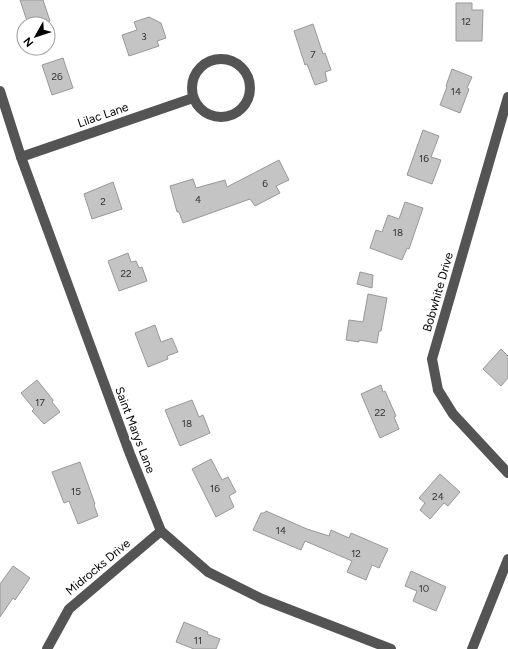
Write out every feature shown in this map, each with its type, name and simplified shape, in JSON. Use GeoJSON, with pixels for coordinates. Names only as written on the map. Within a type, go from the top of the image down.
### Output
{"type":"FeatureCollection","features":[{"type":"Feature","properties":{"kind":"street"},"geometry":{"type":"LineString","coordinates":[[220,58],[230,59],[239,64],[248,75],[251,85],[250,96],[244,107],[236,113],[226,117],[216,117],[206,113],[198,107],[193,98],[191,84],[195,74],[201,66],[210,60],[220,58]]}},
{"type":"Feature","properties":{"kind":"street","name":"Saint Marys Lane"},"geometry":{"type":"LineString","coordinates":[[0,91],[21,157],[130,454],[161,531],[208,572],[262,599],[391,649]]}},
{"type":"Feature","properties":{"kind":"street","name":"Bobwhite Drive"},"geometry":{"type":"LineString","coordinates":[[508,97],[432,359],[438,390],[452,414],[508,473]]}},
{"type":"Feature","properties":{"kind":"street","name":"Lilac Lane"},"geometry":{"type":"LineString","coordinates":[[21,157],[193,98]]}},
{"type":"Feature","properties":{"kind":"street","name":"Midrocks Drive"},"geometry":{"type":"LineString","coordinates":[[47,649],[69,609],[161,531]]}},
{"type":"Feature","properties":{"kind":"street"},"geometry":{"type":"LineString","coordinates":[[472,649],[508,559]]}},
{"type":"Feature","properties":{"kind":"building"},"geometry":{"type":"Polygon","coordinates":[[[20,0],[43,0],[48,16],[25,16],[20,0]]]}},
{"type":"Feature","properties":{"kind":"building"},"geometry":{"type":"Polygon","coordinates":[[[456,3],[472,3],[472,10],[483,10],[482,41],[456,41],[456,3]]]}},
{"type":"Feature","properties":{"kind":"building"},"geometry":{"type":"Polygon","coordinates":[[[149,17],[161,23],[166,38],[157,41],[159,46],[129,56],[122,35],[137,30],[134,22],[149,17]]]}},
{"type":"Feature","properties":{"kind":"building"},"geometry":{"type":"Polygon","coordinates":[[[313,24],[323,54],[325,53],[331,70],[325,72],[327,81],[315,85],[307,64],[305,65],[294,31],[313,24]]]}},
{"type":"Feature","properties":{"kind":"building"},"geometry":{"type":"Polygon","coordinates":[[[63,58],[73,88],[52,95],[42,65],[63,58]]]}},
{"type":"Feature","properties":{"kind":"building"},"geometry":{"type":"Polygon","coordinates":[[[452,69],[472,77],[467,88],[469,89],[460,113],[440,105],[452,69]]]}},
{"type":"Feature","properties":{"kind":"building"},"geometry":{"type":"Polygon","coordinates":[[[423,130],[439,136],[431,157],[441,160],[432,184],[407,175],[423,130]]]}},
{"type":"Feature","properties":{"kind":"building"},"geometry":{"type":"Polygon","coordinates":[[[279,160],[289,180],[276,186],[280,193],[255,206],[250,199],[183,223],[179,212],[177,212],[170,186],[193,179],[196,188],[225,180],[227,187],[279,160]]]}},
{"type":"Feature","properties":{"kind":"building"},"geometry":{"type":"Polygon","coordinates":[[[113,182],[122,209],[92,219],[84,194],[113,182]]]}},
{"type":"Feature","properties":{"kind":"building"},"geometry":{"type":"Polygon","coordinates":[[[405,202],[423,208],[409,249],[407,248],[402,260],[370,248],[376,230],[382,232],[388,215],[399,219],[405,202]]]}},
{"type":"Feature","properties":{"kind":"building"},"geometry":{"type":"Polygon","coordinates":[[[128,253],[131,262],[136,261],[139,268],[142,267],[147,281],[119,291],[108,261],[128,253]]]}},
{"type":"Feature","properties":{"kind":"building"},"geometry":{"type":"Polygon","coordinates":[[[360,272],[373,275],[372,288],[357,284],[360,272]]]}},
{"type":"Feature","properties":{"kind":"building"},"geometry":{"type":"Polygon","coordinates":[[[368,294],[387,298],[381,331],[379,331],[377,343],[359,340],[359,342],[346,340],[349,320],[363,322],[368,294]]]}},
{"type":"Feature","properties":{"kind":"building"},"geometry":{"type":"Polygon","coordinates":[[[155,325],[161,342],[172,338],[178,352],[167,356],[168,359],[148,367],[135,333],[155,325]]]}},
{"type":"Feature","properties":{"kind":"building"},"geometry":{"type":"Polygon","coordinates":[[[501,349],[508,356],[508,378],[501,386],[483,369],[501,349]]]}},
{"type":"Feature","properties":{"kind":"building"},"geometry":{"type":"Polygon","coordinates":[[[37,380],[53,400],[52,402],[60,412],[44,424],[32,411],[34,409],[21,393],[37,380]]]}},
{"type":"Feature","properties":{"kind":"building"},"geometry":{"type":"Polygon","coordinates":[[[381,385],[383,392],[385,391],[396,416],[394,417],[399,429],[380,438],[361,394],[381,385]]]}},
{"type":"Feature","properties":{"kind":"building"},"geometry":{"type":"Polygon","coordinates":[[[192,400],[199,417],[203,415],[210,433],[180,446],[165,410],[192,400]]]}},
{"type":"Feature","properties":{"kind":"building"},"geometry":{"type":"Polygon","coordinates":[[[211,459],[222,480],[228,477],[236,492],[229,496],[234,507],[216,517],[192,469],[211,459]]]}},
{"type":"Feature","properties":{"kind":"building"},"geometry":{"type":"Polygon","coordinates":[[[80,462],[98,516],[78,524],[69,501],[64,503],[52,472],[80,462]]]}},
{"type":"Feature","properties":{"kind":"building"},"geometry":{"type":"Polygon","coordinates":[[[440,474],[460,492],[448,506],[444,503],[430,519],[420,510],[425,503],[419,498],[440,474]]]}},
{"type":"Feature","properties":{"kind":"building"},"geometry":{"type":"Polygon","coordinates":[[[266,511],[307,529],[329,536],[331,530],[349,538],[351,533],[388,549],[379,568],[372,565],[366,580],[347,572],[352,561],[305,541],[301,550],[253,530],[261,513],[266,511]]]}},
{"type":"Feature","properties":{"kind":"building"},"geometry":{"type":"Polygon","coordinates":[[[13,566],[30,578],[15,600],[13,598],[0,617],[0,584],[13,566]]]}},
{"type":"Feature","properties":{"kind":"building"},"geometry":{"type":"Polygon","coordinates":[[[411,571],[446,587],[436,611],[413,601],[417,591],[405,586],[411,571]]]}},
{"type":"Feature","properties":{"kind":"building"},"geometry":{"type":"Polygon","coordinates":[[[184,622],[208,632],[207,634],[220,639],[216,649],[194,649],[176,642],[184,622]]]}}]}
